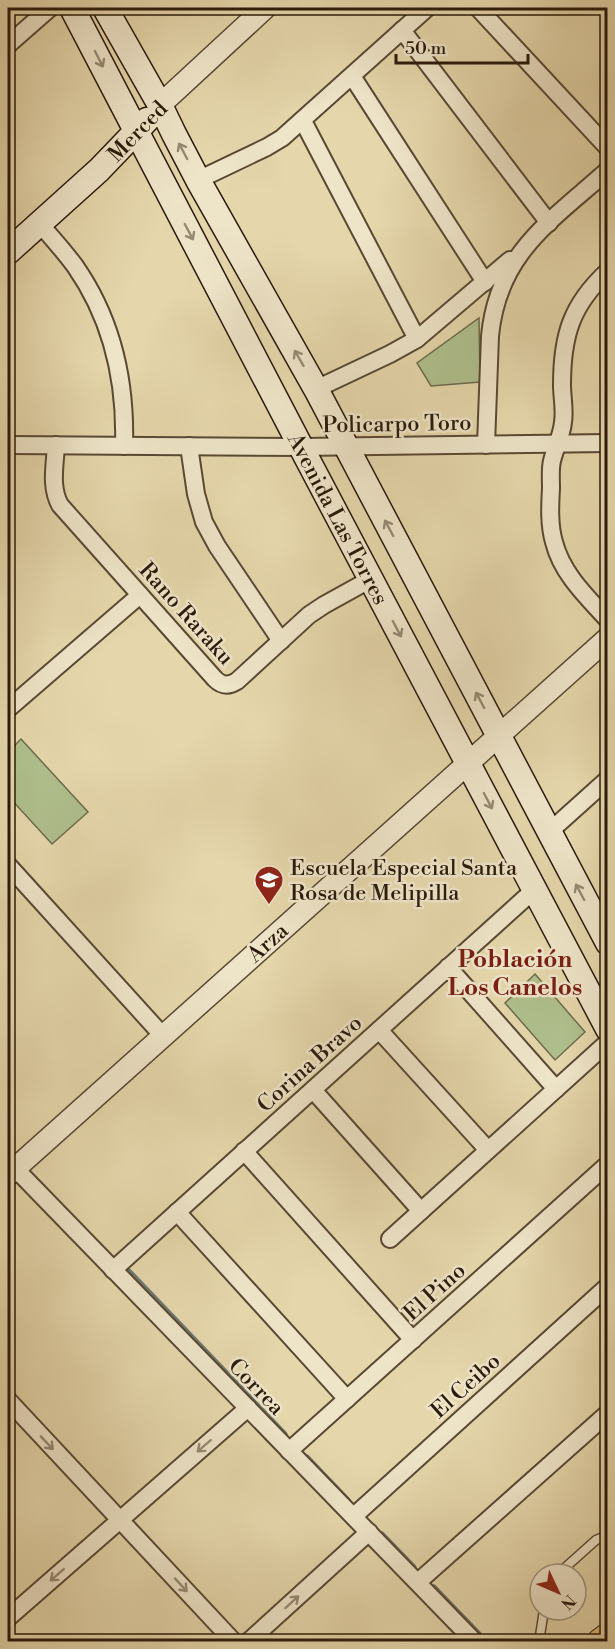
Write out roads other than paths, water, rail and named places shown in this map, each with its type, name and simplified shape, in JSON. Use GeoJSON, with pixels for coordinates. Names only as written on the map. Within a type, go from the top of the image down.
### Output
{"type":"FeatureCollection","features":[{"type":"Feature","properties":{"kind":"main road","name":"Avenida Las Torres"},"geometry":{"type":"LineString","coordinates":[[72,8],[608,1029]]}},
{"type":"Feature","properties":{"kind":"main road","name":"Avenida Las Torres"},"geometry":{"type":"LineString","coordinates":[[105,8],[347,446],[549,832],[602,917],[608,943]]}},
{"type":"Feature","properties":{"kind":"main road","name":"Merced"},"geometry":{"type":"LineString","coordinates":[[8,252],[99,170],[160,105]]}},
{"type":"Feature","properties":{"kind":"main road"},"geometry":{"type":"LineString","coordinates":[[600,1641],[608,1636]]}},
{"type":"Feature","properties":{"kind":"street"},"geometry":{"type":"LineString","coordinates":[[9,44],[50,8]]}},
{"type":"Feature","properties":{"kind":"street","name":"Merced"},"geometry":{"type":"LineString","coordinates":[[160,105],[265,8]]}},
{"type":"Feature","properties":{"kind":"street"},"geometry":{"type":"LineString","coordinates":[[198,180],[282,138],[428,8]]}},
{"type":"Feature","properties":{"kind":"street"},"geometry":{"type":"LineString","coordinates":[[478,8],[608,148]]}},
{"type":"Feature","properties":{"kind":"street"},"geometry":{"type":"LineString","coordinates":[[402,30],[549,223]]}},
{"type":"Feature","properties":{"kind":"street"},"geometry":{"type":"LineString","coordinates":[[352,76],[485,282]]}},
{"type":"Feature","properties":{"kind":"street"},"geometry":{"type":"LineString","coordinates":[[303,121],[417,339]]}},
{"type":"Feature","properties":{"kind":"street"},"geometry":{"type":"LineString","coordinates":[[316,389],[417,339],[485,282],[608,170]]}},
{"type":"Feature","properties":{"kind":"street"},"geometry":{"type":"LineString","coordinates":[[40,224],[78,271],[108,330],[121,378],[124,446]]}},
{"type":"Feature","properties":{"kind":"street"},"geometry":{"type":"LineString","coordinates":[[486,445],[492,318],[501,285],[524,247]]}},
{"type":"Feature","properties":{"kind":"street"},"geometry":{"type":"LineString","coordinates":[[608,271],[586,293],[569,327],[562,369],[564,423],[551,464],[550,519],[554,543],[563,566],[608,620]]}},
{"type":"Feature","properties":{"kind":"street","name":"Policarpo Toro"},"geometry":{"type":"LineString","coordinates":[[8,445],[301,447],[608,443]]}},
{"type":"Feature","properties":{"kind":"street","name":"Rano Raraku"},"geometry":{"type":"LineString","coordinates":[[56,446],[54,486],[56,499],[60,505],[214,679],[222,684],[232,684],[237,681],[317,610],[371,579]]}},
{"type":"Feature","properties":{"kind":"street"},"geometry":{"type":"LineString","coordinates":[[189,446],[196,494],[204,522],[217,546],[281,641]]}},
{"type":"Feature","properties":{"kind":"street"},"geometry":{"type":"LineString","coordinates":[[8,709],[140,595]]}},
{"type":"Feature","properties":{"kind":"street","name":"Arza"},"geometry":{"type":"LineString","coordinates":[[10,1168],[163,1036],[498,735],[605,646]]}},
{"type":"Feature","properties":{"kind":"street"},"geometry":{"type":"LineString","coordinates":[[549,832],[608,779]]}},
{"type":"Feature","properties":{"kind":"street"},"geometry":{"type":"LineString","coordinates":[[8,865],[163,1036]]}},
{"type":"Feature","properties":{"kind":"street","name":"Corina Bravo"},"geometry":{"type":"LineString","coordinates":[[113,1270],[534,890]]}},
{"type":"Feature","properties":{"kind":"street"},"geometry":{"type":"LineString","coordinates":[[448,968],[556,1089]]}},
{"type":"Feature","properties":{"kind":"street"},"geometry":{"type":"LineString","coordinates":[[379,1030],[488,1150]]}},
{"type":"Feature","properties":{"kind":"street"},"geometry":{"type":"LineString","coordinates":[[390,1239],[608,1042]]}},
{"type":"Feature","properties":{"kind":"street"},"geometry":{"type":"LineString","coordinates":[[313,1090],[422,1211]]}},
{"type":"Feature","properties":{"kind":"street"},"geometry":{"type":"LineString","coordinates":[[244,1151],[413,1340]]}},
{"type":"Feature","properties":{"kind":"street","name":"El Pino"},"geometry":{"type":"LineString","coordinates":[[289,1451],[608,1164]]}},
{"type":"Feature","properties":{"kind":"street","name":"Correa"},"geometry":{"type":"LineString","coordinates":[[10,1168],[113,1270],[475,1641]]}},
{"type":"Feature","properties":{"kind":"street"},"geometry":{"type":"LineString","coordinates":[[177,1212],[347,1399]]}},
{"type":"Feature","properties":{"kind":"street","name":"El Ceibo"},"geometry":{"type":"LineString","coordinates":[[354,1516],[608,1286]]}},
{"type":"Feature","properties":{"kind":"street"},"geometry":{"type":"LineString","coordinates":[[8,1400],[234,1641]]}},
{"type":"Feature","properties":{"kind":"street"},"geometry":{"type":"LineString","coordinates":[[8,1618],[248,1408]]}},
{"type":"Feature","properties":{"kind":"street"},"geometry":{"type":"LineString","coordinates":[[418,1582],[608,1413]]}},
{"type":"Feature","properties":{"kind":"street"},"geometry":{"type":"LineString","coordinates":[[248,1641],[369,1532]]}},
{"type":"Feature","properties":{"kind":"lane"},"geometry":{"type":"LineString","coordinates":[[571,1562],[596,1540],[608,1535]]}},
{"type":"Feature","properties":{"kind":"lane"},"geometry":{"type":"LineString","coordinates":[[539,1641],[542,1622]]}},
{"type":"Feature","properties":{"kind":"waterway"},"geometry":{"type":"LineString","coordinates":[[129,1271],[285,1434]]}},
{"type":"Feature","properties":{"kind":"waterway"},"geometry":{"type":"LineString","coordinates":[[307,1457],[348,1500]]}},
{"type":"Feature","properties":{"kind":"waterway"},"geometry":{"type":"LineString","coordinates":[[382,1534],[414,1567]]}},
{"type":"Feature","properties":{"kind":"waterway"},"geometry":{"type":"LineString","coordinates":[[434,1587],[487,1642]]}},
{"type":"Feature","properties":{"kind":"place","name":"Escuela Especial Santa Rosa de Melipilla"},"geometry":{"type":"Point","coordinates":[269,906]}},
{"type":"Feature","properties":{"kind":"district","name":"Población Los Canelos"},"geometry":{"type":"Point","coordinates":[515,973]}}]}
